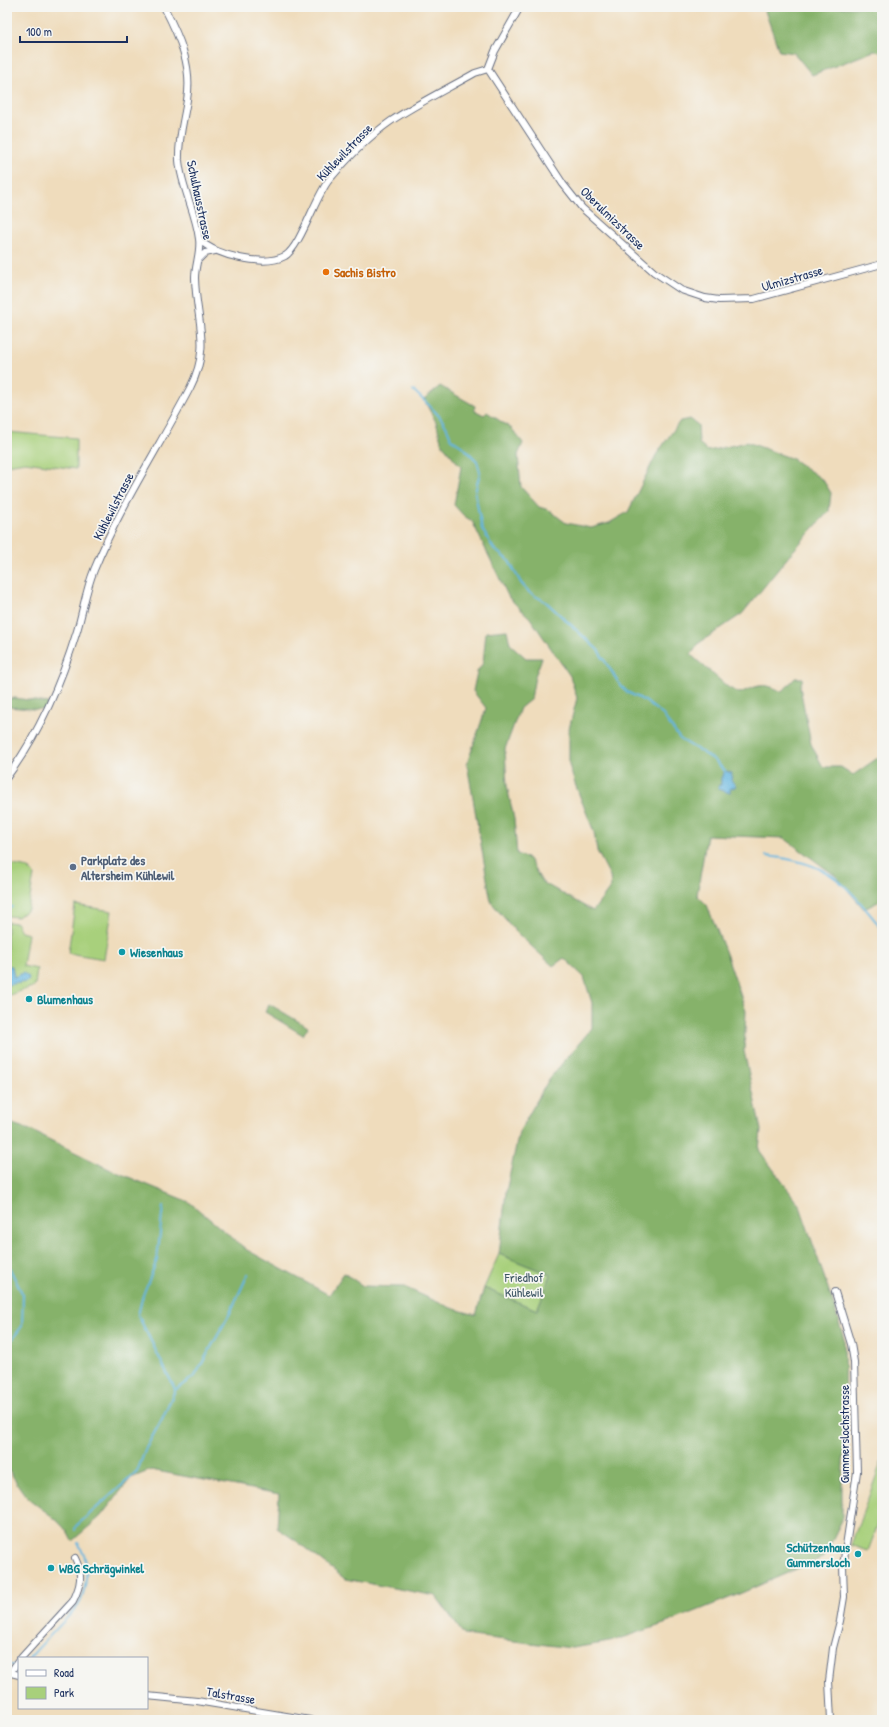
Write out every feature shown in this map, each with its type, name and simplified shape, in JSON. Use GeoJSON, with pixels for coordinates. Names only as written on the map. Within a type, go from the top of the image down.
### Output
{"type":"FeatureCollection","features":[{"type":"Feature","properties":{"kind":"street","name":"Schulhausstrasse"},"geometry":{"type":"LineString","coordinates":[[164,7],[182,44],[187,64],[188,98],[179,145],[179,160],[200,240],[198,260]]}},
{"type":"Feature","properties":{"kind":"street"},"geometry":{"type":"LineString","coordinates":[[488,69],[495,51],[520,7]]}},
{"type":"Feature","properties":{"kind":"street","name":"Kühlewilstrasse"},"geometry":{"type":"LineString","coordinates":[[200,240],[215,251],[239,258],[275,259],[287,254],[293,247],[326,184],[364,143],[400,115],[475,73],[488,69]]}},
{"type":"Feature","properties":{"kind":"street","name":"Oberulmizstrasse"},"geometry":{"type":"LineString","coordinates":[[488,69],[563,184],[582,208],[665,280],[681,290],[705,298]]}},
{"type":"Feature","properties":{"kind":"street"},"geometry":{"type":"LineString","coordinates":[[198,260],[205,253],[215,251]]}},
{"type":"Feature","properties":{"kind":"street","name":"Kühlewilstrasse"},"geometry":{"type":"LineString","coordinates":[[7,777],[30,744],[49,706],[71,650],[93,572],[106,541],[196,375],[201,354],[202,339],[195,285],[198,260]]}},
{"type":"Feature","properties":{"kind":"street","name":"Ulmizstrasse"},"geometry":{"type":"LineString","coordinates":[[705,298],[719,300],[754,299],[882,264]]}},
{"type":"Feature","properties":{"kind":"street","name":"Gummerslochstrasse"},"geometry":{"type":"LineString","coordinates":[[830,1720],[831,1668],[844,1597],[843,1566],[857,1472],[854,1362],[851,1344],[835,1292]]}},
{"type":"Feature","properties":{"kind":"street"},"geometry":{"type":"LineString","coordinates":[[22,1657],[57,1620],[76,1596],[81,1576],[75,1558]]}},
{"type":"Feature","properties":{"kind":"street","name":"Talstrasse"},"geometry":{"type":"LineString","coordinates":[[148,1696],[197,1701],[310,1720]]}},
{"type":"Feature","properties":{"kind":"green space"},"geometry":{"type":"Polygon","coordinates":[[[882,7],[882,52],[874,51],[812,75],[794,53],[779,51],[764,8],[882,7]]]}},
{"type":"Feature","properties":{"kind":"green space"},"geometry":{"type":"Polygon","coordinates":[[[440,386],[475,406],[474,410],[484,415],[487,412],[512,429],[523,443],[518,455],[521,487],[539,507],[549,510],[566,523],[591,528],[609,523],[628,512],[656,455],[680,421],[690,419],[698,425],[699,443],[708,451],[747,442],[793,459],[823,480],[831,493],[829,511],[793,551],[742,614],[699,643],[691,655],[729,688],[740,693],[761,686],[771,687],[782,692],[795,678],[803,678],[800,687],[811,744],[823,767],[841,767],[853,775],[882,755],[882,900],[864,909],[836,876],[784,838],[707,835],[697,895],[707,905],[746,1011],[744,1051],[761,1130],[759,1150],[800,1206],[844,1339],[845,1424],[842,1520],[824,1557],[737,1595],[664,1624],[610,1642],[572,1648],[464,1635],[436,1596],[345,1579],[277,1528],[279,1494],[151,1470],[131,1478],[100,1517],[72,1541],[64,1527],[25,1495],[7,1467],[7,1122],[30,1130],[109,1169],[189,1202],[247,1250],[329,1295],[344,1273],[363,1286],[404,1287],[451,1308],[476,1315],[484,1288],[537,1310],[551,1275],[499,1254],[506,1192],[519,1132],[549,1079],[592,1028],[592,1003],[584,977],[564,958],[553,966],[516,932],[491,902],[467,764],[486,708],[473,691],[477,672],[483,663],[486,632],[507,630],[510,644],[526,658],[542,658],[535,676],[531,699],[520,708],[505,749],[507,786],[514,819],[517,854],[529,859],[542,882],[593,911],[611,887],[610,876],[597,851],[594,832],[569,765],[569,729],[577,698],[570,676],[530,618],[509,598],[472,521],[464,516],[454,505],[461,467],[442,444],[436,422],[424,400],[440,386]]]}},
{"type":"Feature","properties":{"kind":"green space"},"geometry":{"type":"Polygon","coordinates":[[[7,432],[76,438],[76,469],[25,462],[7,465],[7,432]]]}},
{"type":"Feature","properties":{"kind":"green space"},"geometry":{"type":"Polygon","coordinates":[[[15,698],[48,703],[45,710],[7,707],[7,699],[15,698]]]}},
{"type":"Feature","properties":{"kind":"green space"},"geometry":{"type":"Polygon","coordinates":[[[7,864],[29,868],[34,875],[28,909],[18,917],[7,916],[7,864]]]}},
{"type":"Feature","properties":{"kind":"green space"},"geometry":{"type":"Polygon","coordinates":[[[75,905],[112,911],[104,959],[68,953],[75,905]]]}},
{"type":"Feature","properties":{"kind":"green space"},"geometry":{"type":"Polygon","coordinates":[[[7,922],[17,923],[21,932],[28,934],[23,966],[37,969],[35,986],[7,996],[7,922]]]}},
{"type":"Feature","properties":{"kind":"green space"},"geometry":{"type":"Polygon","coordinates":[[[269,1004],[308,1027],[303,1035],[265,1012],[269,1004]]]}},
{"type":"Feature","properties":{"kind":"green space","name":"Friedhof Kühlewil"},"geometry":{"type":"Polygon","coordinates":[[[499,1254],[551,1275],[537,1310],[484,1288],[499,1254]]]}},
{"type":"Feature","properties":{"kind":"green space"},"geometry":{"type":"Polygon","coordinates":[[[882,1460],[882,1514],[868,1551],[851,1545],[882,1460]]]}},
{"type":"Feature","properties":{"kind":"water"},"geometry":{"type":"Polygon","coordinates":[[[725,771],[732,773],[731,780],[736,786],[730,789],[730,793],[718,789],[719,785],[721,785],[721,778],[725,771]]]}},
{"type":"Feature","properties":{"kind":"water"},"geometry":{"type":"Polygon","coordinates":[[[7,966],[12,966],[14,977],[23,973],[28,976],[29,980],[26,982],[7,985],[7,966]]]}},
{"type":"Feature","properties":{"kind":"waterway"},"geometry":{"type":"LineString","coordinates":[[413,390],[430,406],[445,424],[451,439],[463,447],[477,461],[480,472],[475,493],[482,529],[494,549],[509,561],[521,583],[530,593],[546,602],[598,650],[620,685],[627,692],[645,701],[663,715],[680,739],[713,759],[725,771]]}},
{"type":"Feature","properties":{"kind":"waterway"},"geometry":{"type":"LineString","coordinates":[[766,856],[806,863],[821,869],[834,877],[857,899],[882,929]]}},
{"type":"Feature","properties":{"kind":"waterway"},"geometry":{"type":"LineString","coordinates":[[7,900],[10,898],[9,891]]}},
{"type":"Feature","properties":{"kind":"waterway"},"geometry":{"type":"LineString","coordinates":[[7,904],[12,907],[7,909]]}},
{"type":"Feature","properties":{"kind":"waterway"},"geometry":{"type":"LineString","coordinates":[[163,1206],[157,1260],[143,1295],[138,1315],[175,1389]]}},
{"type":"Feature","properties":{"kind":"waterway"},"geometry":{"type":"LineString","coordinates":[[7,1356],[9,1344],[22,1326],[23,1295],[10,1269]]}},
{"type":"Feature","properties":{"kind":"waterway"},"geometry":{"type":"LineString","coordinates":[[75,1530],[76,1526],[137,1472],[146,1448],[162,1419],[175,1390],[195,1376],[229,1315],[248,1274]]}},
{"type":"Feature","properties":{"kind":"waterway"},"geometry":{"type":"LineString","coordinates":[[882,1278],[880,1280],[882,1283]]}},
{"type":"Feature","properties":{"kind":"waterway"},"geometry":{"type":"LineString","coordinates":[[30,1657],[78,1606],[81,1600],[85,1587],[86,1564],[82,1550],[78,1543]]}},
{"type":"Feature","properties":{"kind":"waterway"},"geometry":{"type":"LineString","coordinates":[[7,1665],[14,1665]]}},
{"type":"Feature","properties":{"kind":"place","name":"Sachis Bistro"},"geometry":{"type":"Point","coordinates":[326,272]}},
{"type":"Feature","properties":{"kind":"place","name":"Parkplatz des Altersheim Kühlewil"},"geometry":{"type":"Point","coordinates":[73,867]}},
{"type":"Feature","properties":{"kind":"place","name":"Wiesenhaus"},"geometry":{"type":"Point","coordinates":[122,952]}},
{"type":"Feature","properties":{"kind":"place","name":"Blumenhaus"},"geometry":{"type":"Point","coordinates":[29,999]}},
{"type":"Feature","properties":{"kind":"place","name":"Schützenhaus Gummersloch"},"geometry":{"type":"Point","coordinates":[858,1554]}},
{"type":"Feature","properties":{"kind":"place","name":"WBG Schrägwinkel"},"geometry":{"type":"Point","coordinates":[51,1568]}}]}
